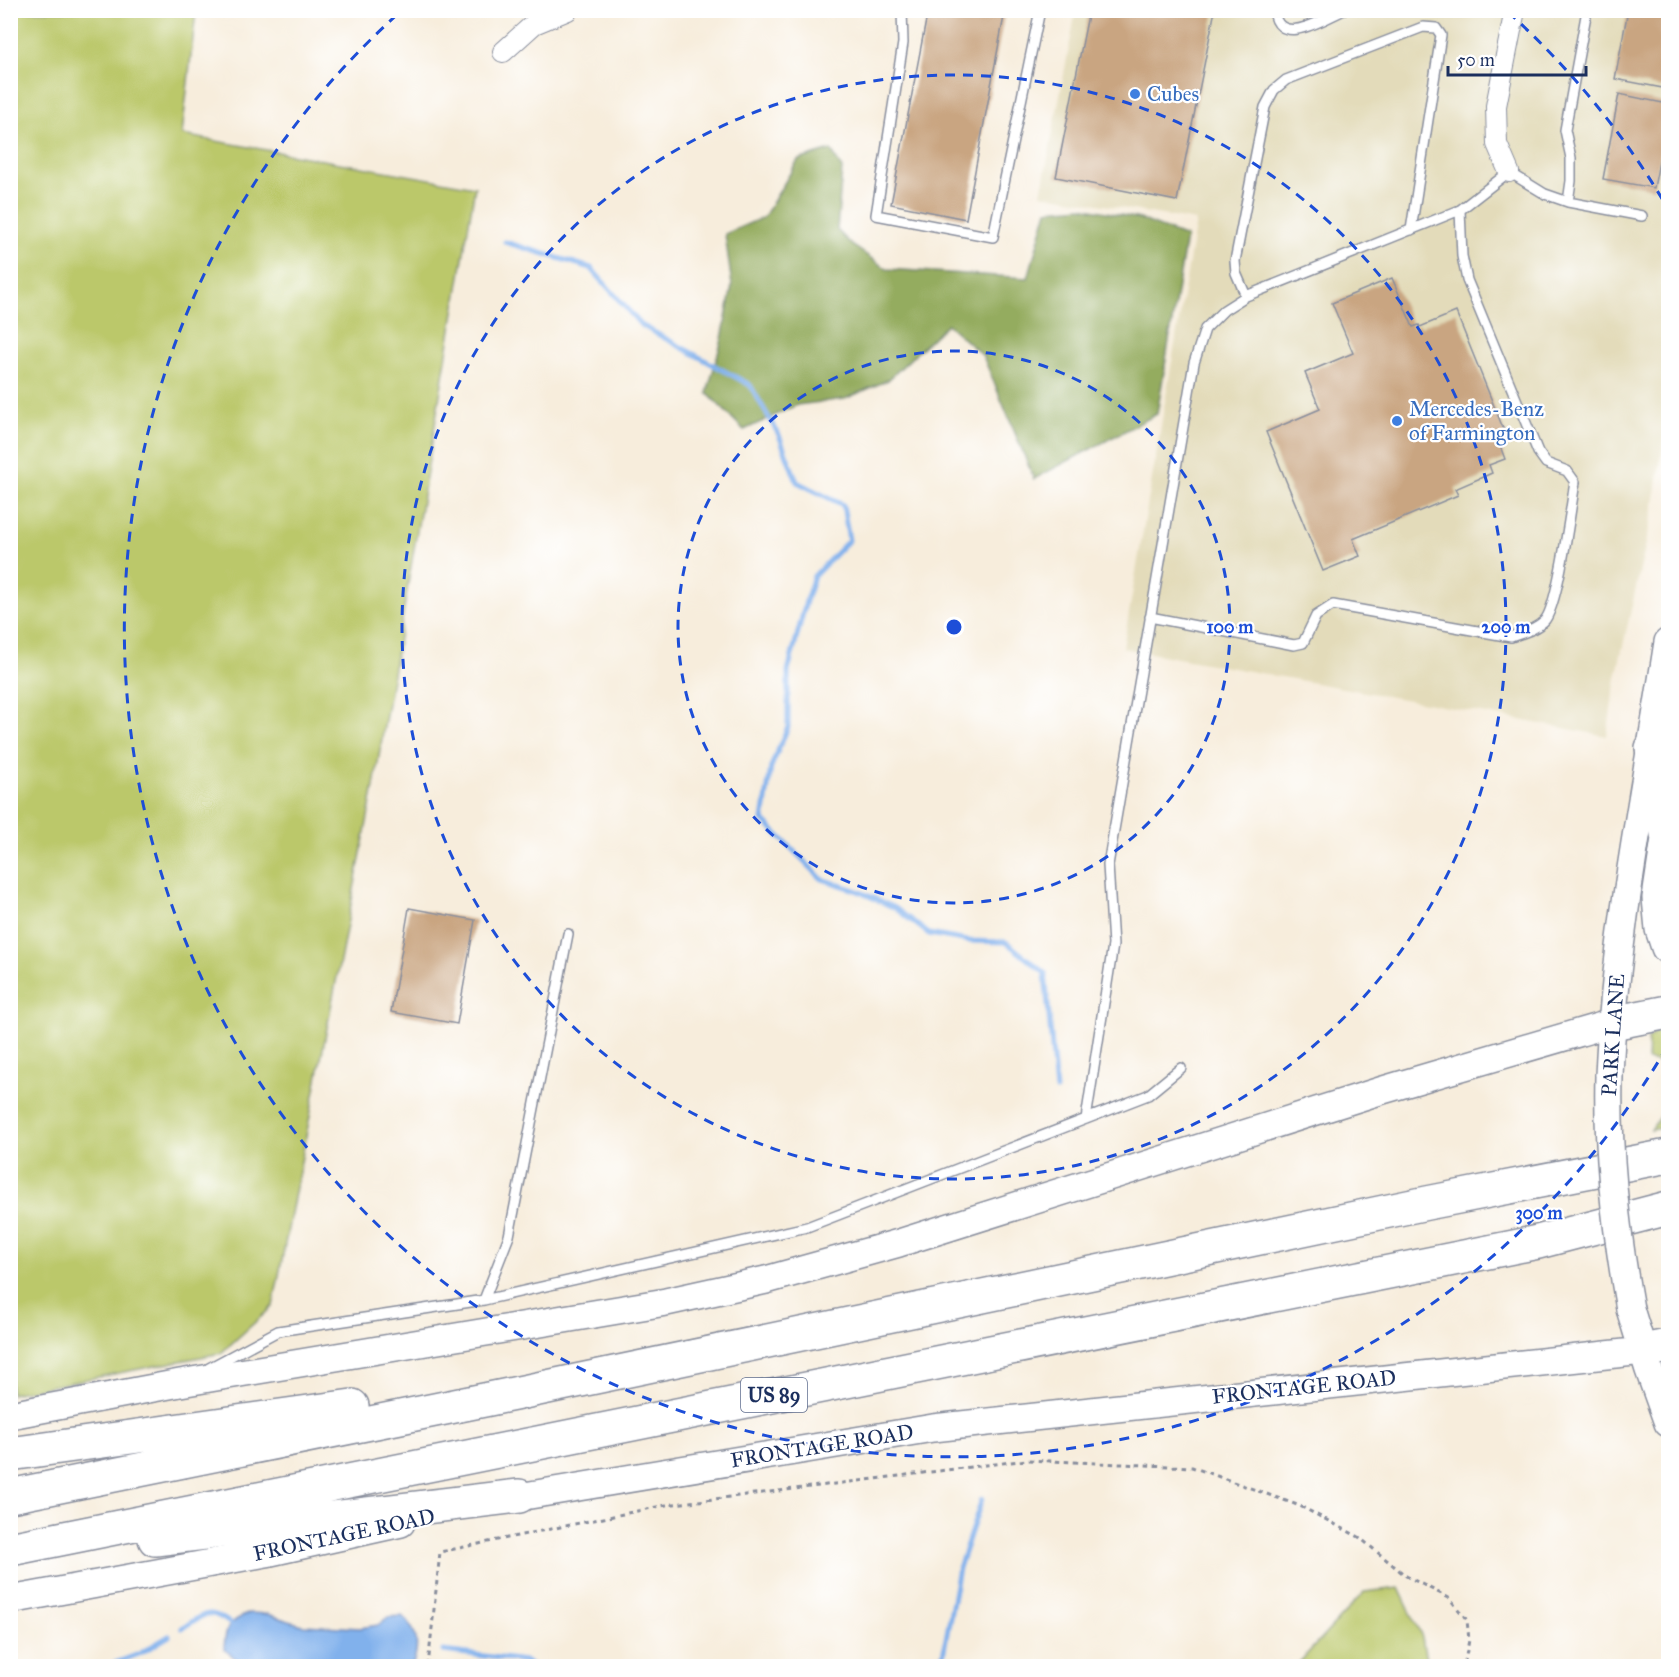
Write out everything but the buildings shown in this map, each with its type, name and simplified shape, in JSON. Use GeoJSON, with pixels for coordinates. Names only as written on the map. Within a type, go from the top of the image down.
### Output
{"type":"FeatureCollection","features":[{"type":"Feature","properties":{"kind":"highway"},"geometry":{"type":"LineString","coordinates":[[1652,748],[1668,839],[1659,898],[1662,929],[1668,947]]}},
{"type":"Feature","properties":{"kind":"highway"},"geometry":{"type":"LineString","coordinates":[[1612,1023],[1668,1012]]}},
{"type":"Feature","properties":{"kind":"highway","name":"US 89"},"geometry":{"type":"LineString","coordinates":[[10,1496],[672,1361],[1427,1203],[1668,1156]]}},
{"type":"Feature","properties":{"kind":"highway"},"geometry":{"type":"LineString","coordinates":[[1538,1242],[1668,1208]]}},
{"type":"Feature","properties":{"kind":"highway","name":"US 89"},"geometry":{"type":"LineString","coordinates":[[10,1548],[1538,1242],[1668,1230]]}},
{"type":"Feature","properties":{"kind":"highway"},"geometry":{"type":"LineString","coordinates":[[10,1454],[672,1361]]}},
{"type":"Feature","properties":{"kind":"highway"},"geometry":{"type":"LineString","coordinates":[[10,1556],[519,1496]]}},
{"type":"Feature","properties":{"kind":"main road","name":"PARK LANE"},"geometry":{"type":"LineString","coordinates":[[1668,642],[1624,920],[1612,1023],[1609,1076],[1609,1131],[1613,1195],[1630,1309],[1656,1348],[1668,1424]]}},
{"type":"Feature","properties":{"kind":"main road"},"geometry":{"type":"LineString","coordinates":[[10,1415],[180,1383],[666,1302],[766,1280],[899,1243],[1371,1094],[1612,1023]]}},
{"type":"Feature","properties":{"kind":"main road","name":"FRONTAGE ROAD"},"geometry":{"type":"LineString","coordinates":[[10,1600],[266,1553],[519,1496],[933,1428],[1656,1348]]}},
{"type":"Feature","properties":{"kind":"street"},"geometry":{"type":"LineString","coordinates":[[503,52],[534,24],[568,10]]}},
{"type":"Feature","properties":{"kind":"street"},"geometry":{"type":"LineString","coordinates":[[1509,172],[1497,144],[1496,106],[1515,10]]}},
{"type":"Feature","properties":{"kind":"lane"},"geometry":{"type":"LineString","coordinates":[[902,10],[903,43],[876,215],[993,237],[1040,10]]}},
{"type":"Feature","properties":{"kind":"lane"},"geometry":{"type":"LineString","coordinates":[[1274,10],[1275,22],[1282,28],[1293,32],[1344,10]]}},
{"type":"Feature","properties":{"kind":"lane"},"geometry":{"type":"LineString","coordinates":[[1568,202],[1571,158],[1564,130],[1587,10]]}},
{"type":"Feature","properties":{"kind":"lane"},"geometry":{"type":"LineString","coordinates":[[1246,296],[1236,273],[1235,261],[1265,107],[1274,90],[1286,80],[1423,27],[1436,28],[1441,35],[1411,230]]}},
{"type":"Feature","properties":{"kind":"lane"},"geometry":{"type":"LineString","coordinates":[[1086,1119],[1113,945],[1108,865],[1194,363],[1204,329],[1224,310],[1246,296],[1460,210],[1509,172],[1545,194],[1568,202],[1642,216]]}},
{"type":"Feature","properties":{"kind":"lane"},"geometry":{"type":"LineString","coordinates":[[1150,617],[1294,645],[1303,643],[1316,616],[1333,605],[1511,637],[1531,630],[1546,620],[1554,598],[1575,482],[1567,471],[1546,463],[1538,452],[1467,280],[1462,256],[1460,210]]}},
{"type":"Feature","properties":{"kind":"lane"},"geometry":{"type":"LineString","coordinates":[[484,1300],[508,1236],[568,934]]}},
{"type":"Feature","properties":{"kind":"lane"},"geometry":{"type":"LineString","coordinates":[[180,1383],[278,1331],[484,1300],[807,1227],[1148,1095],[1181,1068]]}},
{"type":"Feature","properties":{"kind":"path"},"geometry":{"type":"LineString","coordinates":[[428,1666],[440,1552],[666,1505],[1027,1460],[1192,1467],[1300,1506],[1359,1538],[1406,1576],[1449,1598],[1467,1620],[1469,1640],[1464,1666]]}},
{"type":"Feature","properties":{"kind":"shaded area"},"geometry":{"type":"Polygon","coordinates":[[[1076,11],[1668,11],[1668,416],[1652,516],[1616,677],[1607,736],[1123,648],[1196,221],[1041,194],[1076,11]]]}},
{"type":"Feature","properties":{"kind":"green space"},"geometry":{"type":"Polygon","coordinates":[[[18,11],[196,11],[182,135],[475,187],[374,786],[273,1306],[221,1353],[11,1394],[10,56],[18,11]]]}},
{"type":"Feature","properties":{"kind":"green space"},"geometry":{"type":"Polygon","coordinates":[[[831,150],[842,169],[837,230],[852,245],[887,269],[1028,278],[1047,210],[1082,207],[1140,219],[1186,237],[1157,414],[1034,479],[983,356],[947,324],[888,380],[845,399],[797,405],[744,430],[707,393],[722,339],[732,286],[725,234],[764,217],[798,160],[831,150]]]}},
{"type":"Feature","properties":{"kind":"green space"},"geometry":{"type":"Polygon","coordinates":[[[1668,1030],[1668,1064],[1647,1060],[1648,1039],[1655,1032],[1668,1030]]]}},
{"type":"Feature","properties":{"kind":"green space"},"geometry":{"type":"Polygon","coordinates":[[[1668,1103],[1668,1127],[1651,1130],[1668,1103]]]}},
{"type":"Feature","properties":{"kind":"green space"},"geometry":{"type":"Polygon","coordinates":[[[1399,1588],[1422,1637],[1427,1666],[1296,1666],[1364,1592],[1399,1588]]]}},
{"type":"Feature","properties":{"kind":"water"},"geometry":{"type":"Polygon","coordinates":[[[250,1613],[267,1614],[302,1625],[360,1628],[378,1625],[388,1617],[402,1616],[411,1627],[416,1639],[415,1659],[412,1666],[245,1666],[224,1649],[227,1630],[237,1619],[250,1613]]]}},
{"type":"Feature","properties":{"kind":"waterway"},"geometry":{"type":"LineString","coordinates":[[505,242],[591,268],[641,325],[750,385],[779,435],[797,482],[843,505],[849,540],[814,576],[806,601],[788,671],[788,727],[771,767],[763,820],[822,879],[858,891],[895,908],[929,934],[968,941],[1006,942],[1045,973],[1056,1090]]}},
{"type":"Feature","properties":{"kind":"waterway"},"geometry":{"type":"LineString","coordinates":[[941,1666],[959,1568],[982,1499]]}},
{"type":"Feature","properties":{"kind":"waterway"},"geometry":{"type":"LineString","coordinates":[[182,1628],[206,1614],[217,1615],[231,1624]]}},
{"type":"Feature","properties":{"kind":"waterway"},"geometry":{"type":"LineString","coordinates":[[107,1666],[139,1654],[169,1636]]}},
{"type":"Feature","properties":{"kind":"waterway"},"geometry":{"type":"LineString","coordinates":[[443,1651],[525,1661],[533,1666]]}},
{"type":"Feature","properties":{"kind":"place","name":"Cubes"},"geometry":{"type":"Point","coordinates":[1135,94]}},
{"type":"Feature","properties":{"kind":"place","name":"Mercedes-Benz of Farmington"},"geometry":{"type":"Point","coordinates":[1397,421]}}]}
